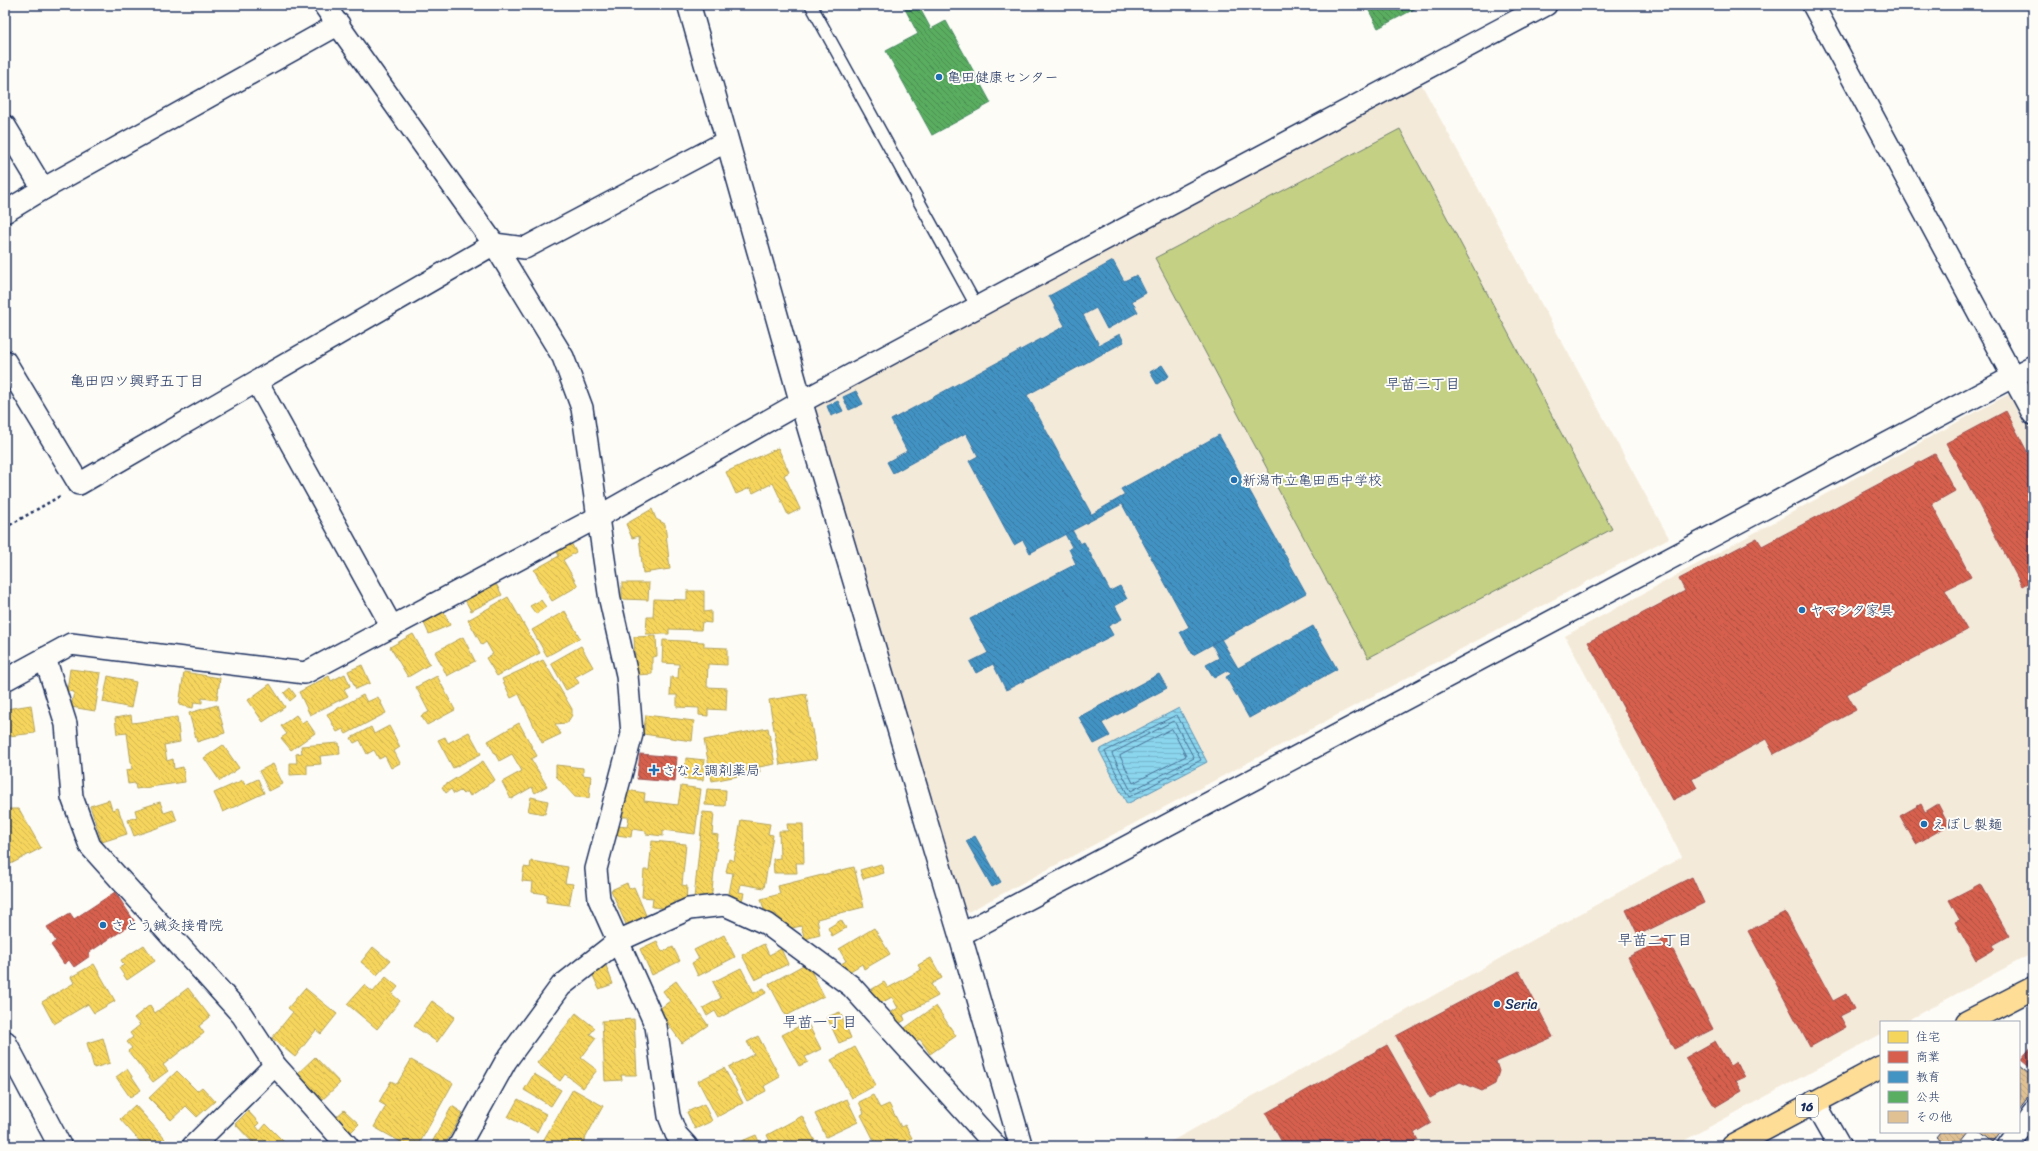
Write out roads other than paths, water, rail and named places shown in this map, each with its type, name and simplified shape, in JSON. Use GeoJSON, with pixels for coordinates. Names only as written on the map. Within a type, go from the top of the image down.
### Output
{"type":"FeatureCollection","features":[{"type":"Feature","properties":{"kind":"main road"},"geometry":{"type":"LineString","coordinates":[[1969,1021],[2033,988]]}},
{"type":"Feature","properties":{"kind":"main road","name":"16"},"geometry":{"type":"LineString","coordinates":[[1733,1146],[1880,1068]]}},
{"type":"Feature","properties":{"kind":"street"},"geometry":{"type":"LineString","coordinates":[[324,5],[339,24],[494,244],[563,357],[582,408],[610,600],[627,675],[632,734],[596,869],[599,899],[656,1026],[669,1116],[676,1134],[687,1146]]}},
{"type":"Feature","properties":{"kind":"street"},"geometry":{"type":"LineString","coordinates":[[689,5],[801,402],[960,935],[1021,1146]]}},
{"type":"Feature","properties":{"kind":"street"},"geometry":{"type":"LineString","coordinates":[[8,671],[45,658],[71,644],[305,673],[598,517],[801,402],[1546,5]]}},
{"type":"Feature","properties":{"kind":"street"},"geometry":{"type":"LineString","coordinates":[[1813,5],[2033,414]]}},
{"type":"Feature","properties":{"kind":"street"},"geometry":{"type":"LineString","coordinates":[[5,212],[42,189],[339,24]]}},
{"type":"Feature","properties":{"kind":"street"},"geometry":{"type":"LineString","coordinates":[[5,126],[42,189]]}},
{"type":"Feature","properties":{"kind":"street"},"geometry":{"type":"LineString","coordinates":[[5,361],[79,484],[494,244],[525,248],[727,141]]}},
{"type":"Feature","properties":{"kind":"street"},"geometry":{"type":"LineString","coordinates":[[960,935],[2033,366]]}},
{"type":"Feature","properties":{"kind":"street"},"geometry":{"type":"LineString","coordinates":[[257,382],[392,627]]}},
{"type":"Feature","properties":{"kind":"street"},"geometry":{"type":"LineString","coordinates":[[45,658],[66,724],[72,797],[90,846],[242,1015],[275,1065],[348,1146]]}},
{"type":"Feature","properties":{"kind":"street"},"geometry":{"type":"LineString","coordinates":[[459,1146],[506,1061],[561,986],[618,941],[689,909],[725,905],[767,924],[851,986],[996,1146]]}},
{"type":"Feature","properties":{"kind":"street"},"geometry":{"type":"LineString","coordinates":[[5,1042],[60,1146]]}},
{"type":"Feature","properties":{"kind":"street"},"geometry":{"type":"LineString","coordinates":[[193,1146],[275,1065]]}},
{"type":"Feature","properties":{"kind":"street"},"geometry":{"type":"LineString","coordinates":[[1814,1102],[1839,1146]]}},
{"type":"Feature","properties":{"kind":"street"},"geometry":{"type":"LineString","coordinates":[[2020,1130],[2033,1112]]}},
{"type":"Feature","properties":{"kind":"street"},"geometry":{"type":"LineString","coordinates":[[2008,1146],[2018,1133]]}},
{"type":"Feature","properties":{"kind":"lane"},"geometry":{"type":"LineString","coordinates":[[811,5],[978,307]]}},
{"type":"Feature","properties":{"kind":"water"},"geometry":{"type":"Polygon","coordinates":[[[1179,708],[1207,762],[1127,804],[1099,750],[1179,708]]]}},
{"type":"Feature","properties":{"kind":"place","name":"亀田健康センター"},"geometry":{"type":"Point","coordinates":[939,77]}},
{"type":"Feature","properties":{"kind":"place","name":"新潟市立亀田西中学校"},"geometry":{"type":"Point","coordinates":[1234,480]}},
{"type":"Feature","properties":{"kind":"place","name":"ヤマシタ家具"},"geometry":{"type":"Point","coordinates":[1802,610]}},
{"type":"Feature","properties":{"kind":"place","name":"さなえ調剤薬局"},"geometry":{"type":"Point","coordinates":[654,770]}},
{"type":"Feature","properties":{"kind":"place","name":"えぼし製麺"},"geometry":{"type":"Point","coordinates":[1924,824]}},
{"type":"Feature","properties":{"kind":"place","name":"さとう鍼灸接骨院"},"geometry":{"type":"Point","coordinates":[103,925]}},
{"type":"Feature","properties":{"kind":"place","name":"Seria"},"geometry":{"type":"Point","coordinates":[1497,1004]}},
{"type":"Feature","properties":{"kind":"district","name":"亀田四ツ興野五丁目"},"geometry":{"type":"Point","coordinates":[137,381]}},
{"type":"Feature","properties":{"kind":"district","name":"早苗三丁目"},"geometry":{"type":"Point","coordinates":[1423,384]}},
{"type":"Feature","properties":{"kind":"district","name":"早苗二丁目"},"geometry":{"type":"Point","coordinates":[1655,940]}},
{"type":"Feature","properties":{"kind":"district","name":"早苗一丁目"},"geometry":{"type":"Point","coordinates":[820,1022]}}]}
